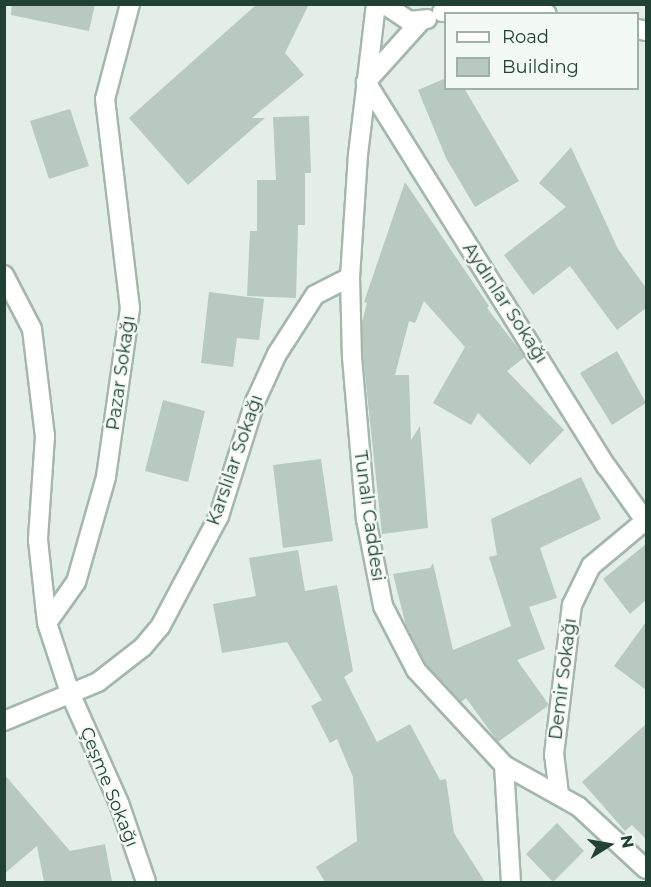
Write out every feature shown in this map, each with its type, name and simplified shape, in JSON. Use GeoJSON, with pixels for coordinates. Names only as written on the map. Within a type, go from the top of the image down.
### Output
{"type":"FeatureCollection","features":[{"type":"Feature","properties":{"kind":"street","name":"Pazar Sokağı"},"geometry":{"type":"LineString","coordinates":[[47,622],[76,582],[106,477],[130,308],[105,99],[130,4]]}},
{"type":"Feature","properties":{"kind":"street","name":"Tunalı Caddesi"},"geometry":{"type":"LineString","coordinates":[[376,4],[366,82],[350,277],[352,357],[366,519],[383,606],[416,670],[504,765],[559,794],[614,835],[646,869]]}},
{"type":"Feature","properties":{"kind":"street"},"geometry":{"type":"LineString","coordinates":[[384,4],[398,17],[420,22]]}},
{"type":"Feature","properties":{"kind":"street"},"geometry":{"type":"LineString","coordinates":[[366,82],[420,22],[445,8],[508,6],[537,12]]}},
{"type":"Feature","properties":{"kind":"street","name":"Aydınlar Sokağı"},"geometry":{"type":"LineString","coordinates":[[366,82],[607,467],[646,521]]}},
{"type":"Feature","properties":{"kind":"street"},"geometry":{"type":"LineString","coordinates":[[4,275],[32,329],[45,436],[38,540],[47,622],[70,693]]}},
{"type":"Feature","properties":{"kind":"street","name":"Karslılar Sokağı"},"geometry":{"type":"LineString","coordinates":[[4,721],[70,693],[118,669],[160,627],[219,516],[255,402],[277,354],[315,295],[350,277]]}},
{"type":"Feature","properties":{"kind":"street","name":"Demir Sokağı"},"geometry":{"type":"LineString","coordinates":[[559,794],[554,755],[572,605],[591,567],[646,521]]}},
{"type":"Feature","properties":{"kind":"street","name":"Çeşme Sokağı"},"geometry":{"type":"LineString","coordinates":[[70,693],[119,803],[146,882]]}},
{"type":"Feature","properties":{"kind":"street"},"geometry":{"type":"LineString","coordinates":[[504,765],[511,882]]}},
{"type":"Feature","properties":{"kind":"building"},"geometry":{"type":"Polygon","coordinates":[[[12,4],[95,4],[89,31],[11,15],[12,4]]]}},
{"type":"Feature","properties":{"kind":"building"},"geometry":{"type":"Polygon","coordinates":[[[257,4],[309,4],[285,53],[304,75],[252,118],[265,118],[188,185],[129,118],[257,4]]]}},
{"type":"Feature","properties":{"kind":"building"},"geometry":{"type":"Polygon","coordinates":[[[444,79],[444,90],[465,90],[519,181],[475,207],[446,158],[418,90],[444,79]]]}},
{"type":"Feature","properties":{"kind":"building"},"geometry":{"type":"Polygon","coordinates":[[[70,109],[89,166],[49,179],[30,121],[70,109]]]}},
{"type":"Feature","properties":{"kind":"building"},"geometry":{"type":"Polygon","coordinates":[[[309,116],[311,173],[305,173],[305,225],[298,225],[296,298],[247,296],[250,231],[257,231],[257,180],[276,180],[273,117],[309,116]]]}},
{"type":"Feature","properties":{"kind":"building"},"geometry":{"type":"Polygon","coordinates":[[[571,147],[618,249],[646,288],[646,308],[617,330],[570,266],[533,295],[504,255],[566,207],[539,183],[571,147]]]}},
{"type":"Feature","properties":{"kind":"building"},"geometry":{"type":"Polygon","coordinates":[[[405,182],[489,306],[487,308],[525,357],[507,371],[564,430],[530,465],[478,413],[471,425],[433,403],[465,347],[424,301],[415,323],[409,321],[395,375],[409,375],[411,440],[420,426],[428,528],[382,534],[363,356],[362,322],[367,303],[364,302],[405,182]]]}},
{"type":"Feature","properties":{"kind":"building"},"geometry":{"type":"Polygon","coordinates":[[[209,292],[264,299],[259,340],[237,338],[233,367],[201,363],[209,292]]]}},
{"type":"Feature","properties":{"kind":"building"},"geometry":{"type":"Polygon","coordinates":[[[617,351],[646,403],[612,425],[580,373],[617,351]]]}},
{"type":"Feature","properties":{"kind":"building"},"geometry":{"type":"Polygon","coordinates":[[[163,400],[205,411],[188,482],[145,471],[163,400]]]}},
{"type":"Feature","properties":{"kind":"building"},"geometry":{"type":"Polygon","coordinates":[[[321,459],[333,541],[283,548],[273,465],[321,459]]]}},
{"type":"Feature","properties":{"kind":"building"},"geometry":{"type":"Polygon","coordinates":[[[581,477],[601,519],[540,548],[557,598],[529,607],[545,649],[517,660],[549,705],[498,742],[466,698],[461,702],[425,663],[406,626],[393,574],[430,568],[433,563],[453,650],[511,626],[489,557],[497,555],[491,519],[581,477]]]}},
{"type":"Feature","properties":{"kind":"building"},"geometry":{"type":"Polygon","coordinates":[[[646,544],[646,600],[630,614],[603,579],[646,544]]]}},
{"type":"Feature","properties":{"kind":"building"},"geometry":{"type":"Polygon","coordinates":[[[298,550],[305,591],[337,585],[353,671],[344,677],[377,742],[410,724],[440,780],[446,779],[454,833],[485,882],[325,882],[316,867],[357,841],[353,777],[337,739],[330,743],[311,706],[322,700],[287,642],[222,653],[213,604],[256,596],[249,558],[298,550]]]}},
{"type":"Feature","properties":{"kind":"building"},"geometry":{"type":"Polygon","coordinates":[[[646,622],[646,690],[614,666],[646,622]]]}},
{"type":"Feature","properties":{"kind":"building"},"geometry":{"type":"Polygon","coordinates":[[[646,724],[646,839],[632,825],[625,831],[582,782],[646,724]]]}},
{"type":"Feature","properties":{"kind":"building"},"geometry":{"type":"Polygon","coordinates":[[[4,774],[70,851],[105,844],[112,882],[44,882],[37,846],[4,874],[4,774]]]}},
{"type":"Feature","properties":{"kind":"building"},"geometry":{"type":"Polygon","coordinates":[[[557,823],[584,851],[553,882],[526,854],[557,823]]]}}]}
